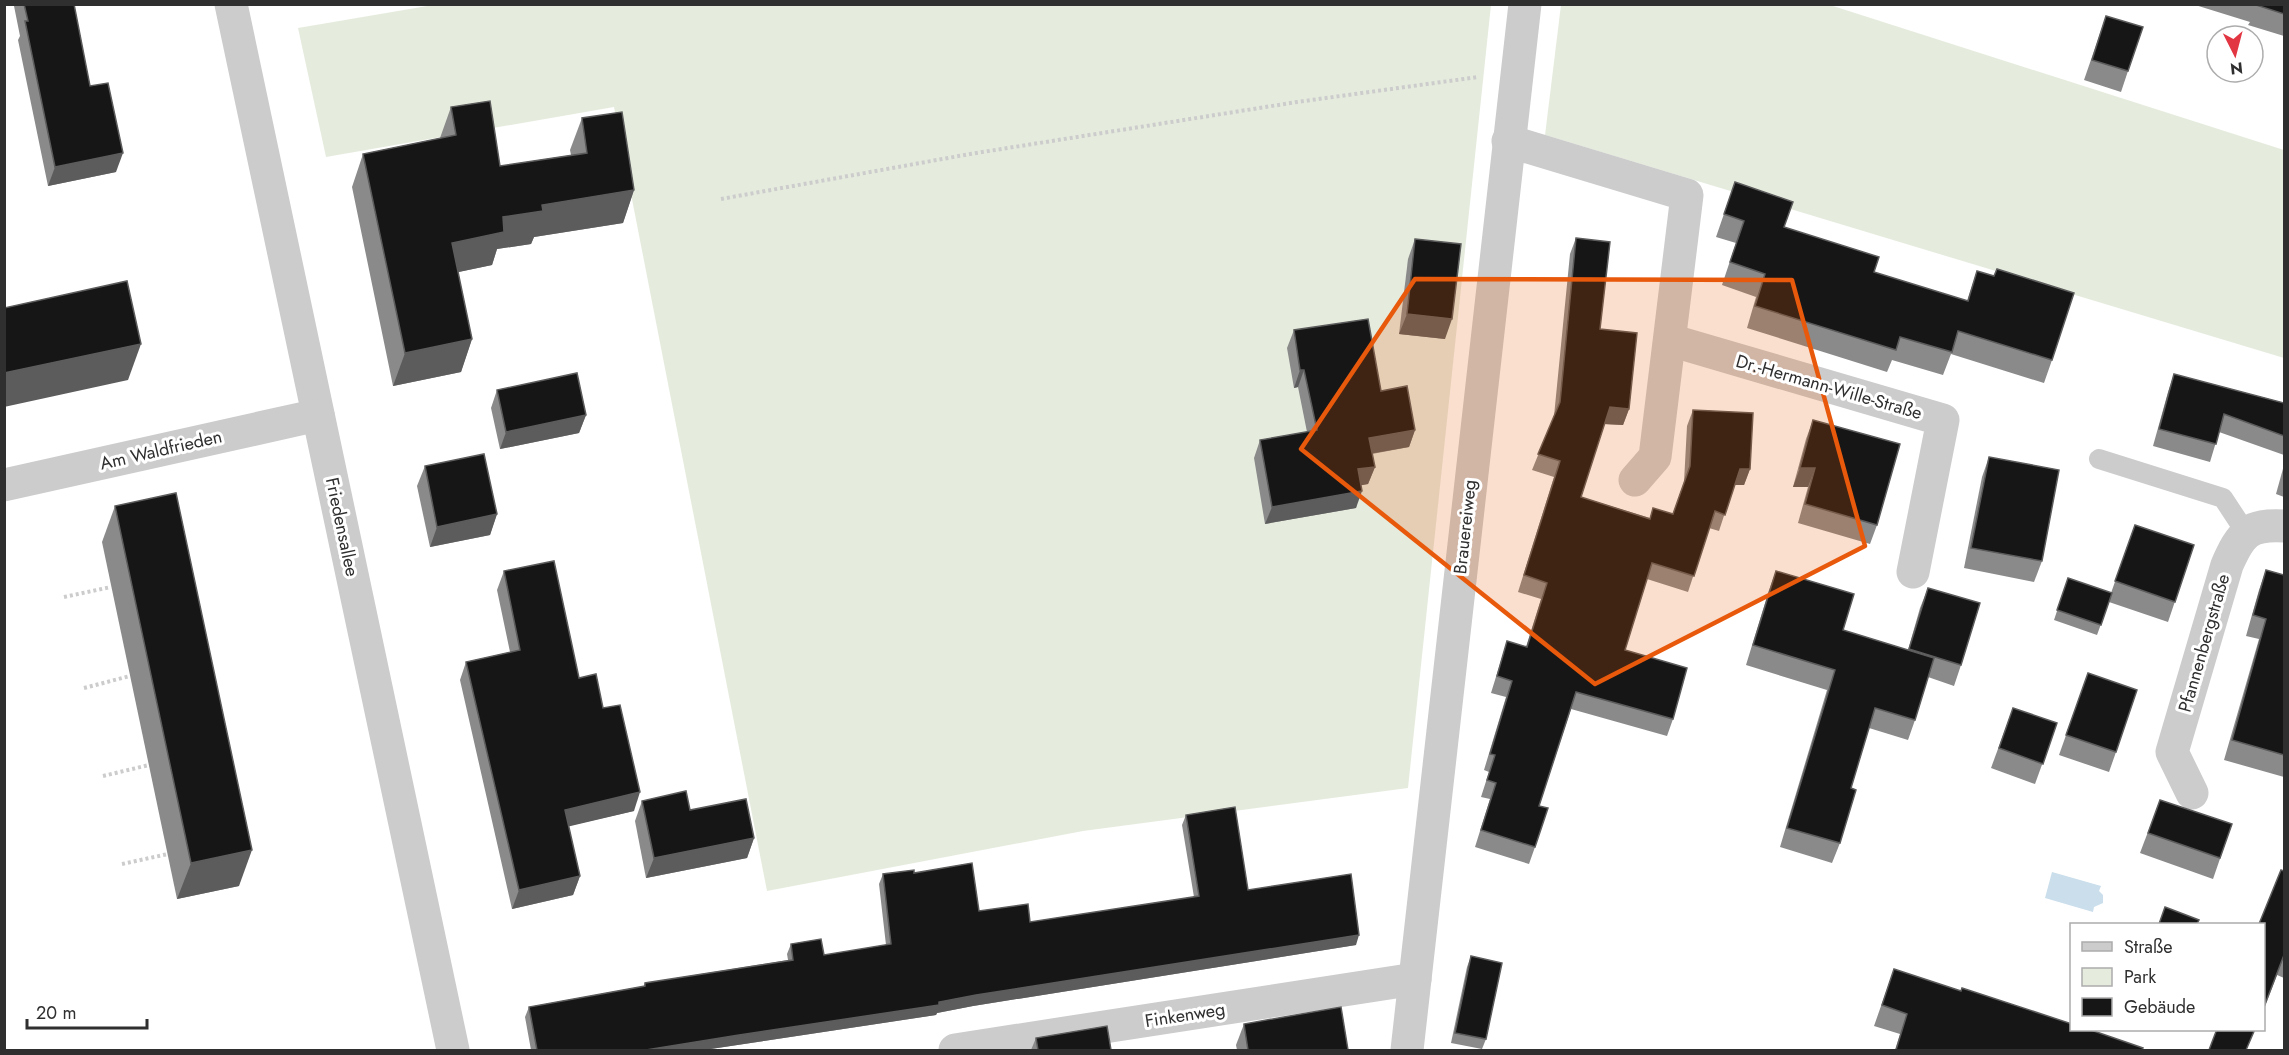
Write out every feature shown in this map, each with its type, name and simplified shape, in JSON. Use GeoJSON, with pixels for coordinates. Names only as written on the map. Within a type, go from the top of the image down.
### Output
{"type":"FeatureCollection","features":[{"type":"Feature","properties":{"kind":"street","name":"Friedensallee"},"geometry":{"type":"LineString","coordinates":[[231,4],[453,1050]]}},
{"type":"Feature","properties":{"kind":"street","name":"Brauereiweg"},"geometry":{"type":"LineString","coordinates":[[1407,1050],[1525,4]]}},
{"type":"Feature","properties":{"kind":"street"},"geometry":{"type":"LineString","coordinates":[[1508,141],[1687,195],[1655,457],[1635,480]]}},
{"type":"Feature","properties":{"kind":"street","name":"Dr.-Hermann-Wille-Straße"},"geometry":{"type":"LineString","coordinates":[[1670,340],[1943,420],[1913,572]]}},
{"type":"Feature","properties":{"kind":"street","name":"Am Waldfrieden"},"geometry":{"type":"LineString","coordinates":[[4,485],[318,415]]}},
{"type":"Feature","properties":{"kind":"street"},"geometry":{"type":"LineString","coordinates":[[2246,533],[2263,525],[2284,526]]}},
{"type":"Feature","properties":{"kind":"street","name":"Pfannenbergstraße"},"geometry":{"type":"LineString","coordinates":[[2192,793],[2172,752],[2227,565],[2235,547],[2246,533]]}},
{"type":"Feature","properties":{"kind":"street","name":"Finkenweg"},"geometry":{"type":"LineString","coordinates":[[955,1050],[1415,979]]}},
{"type":"Feature","properties":{"kind":"lane"},"geometry":{"type":"LineString","coordinates":[[2099,459],[2223,498],[2246,533]]}},
{"type":"Feature","properties":{"kind":"path"},"geometry":{"type":"LineString","coordinates":[[721,199],[970,154],[1285,104],[1462,79],[1516,74]]}},
{"type":"Feature","properties":{"kind":"path"},"geometry":{"type":"LineString","coordinates":[[64,597],[111,587]]}},
{"type":"Feature","properties":{"kind":"path"},"geometry":{"type":"LineString","coordinates":[[84,688],[130,676]]}},
{"type":"Feature","properties":{"kind":"path"},"geometry":{"type":"LineString","coordinates":[[103,776],[149,765]]}},
{"type":"Feature","properties":{"kind":"path"},"geometry":{"type":"LineString","coordinates":[[122,864],[168,854]]}},
{"type":"Feature","properties":{"kind":"highlighted area"},"geometry":{"type":"Polygon","coordinates":[[[1415,279],[1792,280],[1865,546],[1595,684],[1301,449],[1415,279]]]}},
{"type":"Feature","properties":{"kind":"green space"},"geometry":{"type":"Polygon","coordinates":[[[439,4],[1491,5],[1408,788],[1083,831],[767,891],[614,107],[326,157],[298,28],[439,4]]]}},
{"type":"Feature","properties":{"kind":"green space"},"geometry":{"type":"Polygon","coordinates":[[[1561,5],[1830,5],[2284,150],[2284,358],[1545,135],[1561,5]]]}},
{"type":"Feature","properties":{"kind":"water"},"geometry":{"type":"Polygon","coordinates":[[[2052,872],[2101,886],[2099,891],[2103,895],[2103,903],[2094,907],[2093,912],[2045,898],[2052,872]]]}},
{"type":"Feature","properties":{"kind":"building"},"geometry":{"type":"Polygon","coordinates":[[[24,4],[74,4],[90,86],[108,83],[123,153],[55,167],[25,21],[28,21],[24,4]]]}},
{"type":"Feature","properties":{"kind":"building"},"geometry":{"type":"Polygon","coordinates":[[[2284,4],[2284,14],[2256,5],[2284,4]]]}},
{"type":"Feature","properties":{"kind":"building"},"geometry":{"type":"Polygon","coordinates":[[[2106,16],[2143,27],[2128,71],[2092,60],[2106,16]]]}},
{"type":"Feature","properties":{"kind":"building"},"geometry":{"type":"Polygon","coordinates":[[[490,101],[500,166],[587,153],[582,118],[622,112],[634,190],[542,205],[543,211],[503,217],[504,232],[452,243],[472,339],[405,353],[363,154],[456,135],[451,107],[490,101]]]}},
{"type":"Feature","properties":{"kind":"building"},"geometry":{"type":"Polygon","coordinates":[[[1735,182],[1793,202],[1784,227],[1879,257],[1874,272],[1968,301],[1977,271],[1994,276],[1997,269],[2074,293],[2052,360],[1958,331],[1952,352],[1900,337],[1896,350],[1755,306],[1765,274],[1730,262],[1744,221],[1724,214],[1735,182]]]}},
{"type":"Feature","properties":{"kind":"building"},"geometry":{"type":"Polygon","coordinates":[[[1576,238],[1610,242],[1600,329],[1637,333],[1629,409],[1610,407],[1581,497],[1650,519],[1653,508],[1673,514],[1690,466],[1693,410],[1753,413],[1750,469],[1740,469],[1725,515],[1715,511],[1694,576],[1652,563],[1625,650],[1687,668],[1673,719],[1576,692],[1539,806],[1548,808],[1535,847],[1481,830],[1496,783],[1487,780],[1495,755],[1490,754],[1512,681],[1497,676],[1507,641],[1527,647],[1547,583],[1524,575],[1560,461],[1538,454],[1560,402],[1576,238]]]}},
{"type":"Feature","properties":{"kind":"building"},"geometry":{"type":"Polygon","coordinates":[[[1415,239],[1461,244],[1452,319],[1407,314],[1415,239]]]}},
{"type":"Feature","properties":{"kind":"building"},"geometry":{"type":"Polygon","coordinates":[[[127,281],[141,344],[4,373],[4,308],[127,281]]]}},
{"type":"Feature","properties":{"kind":"building"},"geometry":{"type":"Polygon","coordinates":[[[1368,319],[1381,391],[1407,386],[1415,430],[1369,438],[1375,467],[1358,469],[1362,491],[1272,507],[1260,440],[1317,430],[1304,370],[1300,370],[1294,330],[1368,319]]]}},
{"type":"Feature","properties":{"kind":"building"},"geometry":{"type":"Polygon","coordinates":[[[577,373],[586,415],[506,432],[497,390],[577,373]]]}},
{"type":"Feature","properties":{"kind":"building"},"geometry":{"type":"Polygon","coordinates":[[[2174,374],[2284,403],[2284,436],[2224,414],[2216,444],[2159,429],[2174,374]]]}},
{"type":"Feature","properties":{"kind":"building"},"geometry":{"type":"Polygon","coordinates":[[[1813,420],[1900,444],[1877,525],[1805,504],[1815,468],[1800,468],[1813,420]]]}},
{"type":"Feature","properties":{"kind":"building"},"geometry":{"type":"Polygon","coordinates":[[[484,454],[497,514],[437,527],[425,466],[484,454]]]}},
{"type":"Feature","properties":{"kind":"building"},"geometry":{"type":"Polygon","coordinates":[[[1989,457],[2059,470],[2042,561],[1971,548],[1989,457]]]}},
{"type":"Feature","properties":{"kind":"building"},"geometry":{"type":"Polygon","coordinates":[[[176,493],[252,850],[191,863],[115,506],[176,493]]]}},
{"type":"Feature","properties":{"kind":"building"},"geometry":{"type":"Polygon","coordinates":[[[2135,525],[2194,545],[2175,602],[2115,581],[2135,525]]]}},
{"type":"Feature","properties":{"kind":"building"},"geometry":{"type":"Polygon","coordinates":[[[554,561],[579,678],[596,674],[603,708],[620,705],[640,792],[565,810],[580,876],[519,890],[466,662],[520,650],[504,571],[554,561]]]}},
{"type":"Feature","properties":{"kind":"building"},"geometry":{"type":"Polygon","coordinates":[[[2266,570],[2284,575],[2284,755],[2232,740],[2266,619],[2253,615],[2266,570]]]}},
{"type":"Feature","properties":{"kind":"building"},"geometry":{"type":"Polygon","coordinates":[[[1776,571],[1854,594],[1843,630],[1934,658],[1915,720],[1875,708],[1851,788],[1856,790],[1840,843],[1787,828],[1835,670],[1753,645],[1776,571]]]}},
{"type":"Feature","properties":{"kind":"building"},"geometry":{"type":"Polygon","coordinates":[[[2068,578],[2112,593],[2101,625],[2057,610],[2068,578]]]}},
{"type":"Feature","properties":{"kind":"building"},"geometry":{"type":"Polygon","coordinates":[[[1928,588],[1980,603],[1961,665],[1909,649],[1928,588]]]}},
{"type":"Feature","properties":{"kind":"building"},"geometry":{"type":"Polygon","coordinates":[[[2088,673],[2137,690],[2116,752],[2066,735],[2088,673]]]}},
{"type":"Feature","properties":{"kind":"building"},"geometry":{"type":"Polygon","coordinates":[[[2013,708],[2057,723],[2043,764],[1999,748],[2013,708]]]}},
{"type":"Feature","properties":{"kind":"building"},"geometry":{"type":"Polygon","coordinates":[[[686,791],[690,810],[746,799],[754,838],[654,858],[642,801],[686,791]]]}},
{"type":"Feature","properties":{"kind":"building"},"geometry":{"type":"Polygon","coordinates":[[[2160,800],[2232,824],[2220,858],[2148,833],[2160,800]]]}},
{"type":"Feature","properties":{"kind":"building"},"geometry":{"type":"Polygon","coordinates":[[[1235,807],[1248,890],[1351,874],[1359,935],[976,995],[939,1002],[939,1005],[646,1050],[537,1050],[529,1007],[645,986],[645,983],[793,960],[791,944],[821,939],[824,955],[891,944],[883,874],[914,870],[914,873],[972,863],[979,911],[1028,904],[1030,922],[1199,896],[1186,815],[1235,807]]]}},
{"type":"Feature","properties":{"kind":"building"},"geometry":{"type":"Polygon","coordinates":[[[2281,870],[2284,871],[2284,955],[2265,1004],[2265,923],[2259,923],[2281,870]]]}},
{"type":"Feature","properties":{"kind":"building"},"geometry":{"type":"Polygon","coordinates":[[[2165,907],[2199,920],[2198,923],[2159,923],[2165,907]]]}},
{"type":"Feature","properties":{"kind":"building"},"geometry":{"type":"Polygon","coordinates":[[[1471,956],[1502,963],[1486,1039],[1455,1033],[1471,956]]]}},
{"type":"Feature","properties":{"kind":"building"},"geometry":{"type":"Polygon","coordinates":[[[1894,969],[1961,991],[1962,988],[2070,1023],[2070,1031],[2094,1031],[2143,1048],[2142,1050],[1896,1050],[1907,1014],[1882,1005],[1894,969]]]}},
{"type":"Feature","properties":{"kind":"building"},"geometry":{"type":"Polygon","coordinates":[[[1341,1007],[1348,1050],[1248,1050],[1244,1024],[1341,1007]]]}},
{"type":"Feature","properties":{"kind":"building"},"geometry":{"type":"Polygon","coordinates":[[[1107,1026],[1111,1050],[1038,1050],[1036,1038],[1107,1026]]]}},
{"type":"Feature","properties":{"kind":"building"},"geometry":{"type":"Polygon","coordinates":[[[2216,1031],[2254,1031],[2246,1050],[2209,1050],[2216,1031]]]}}]}
